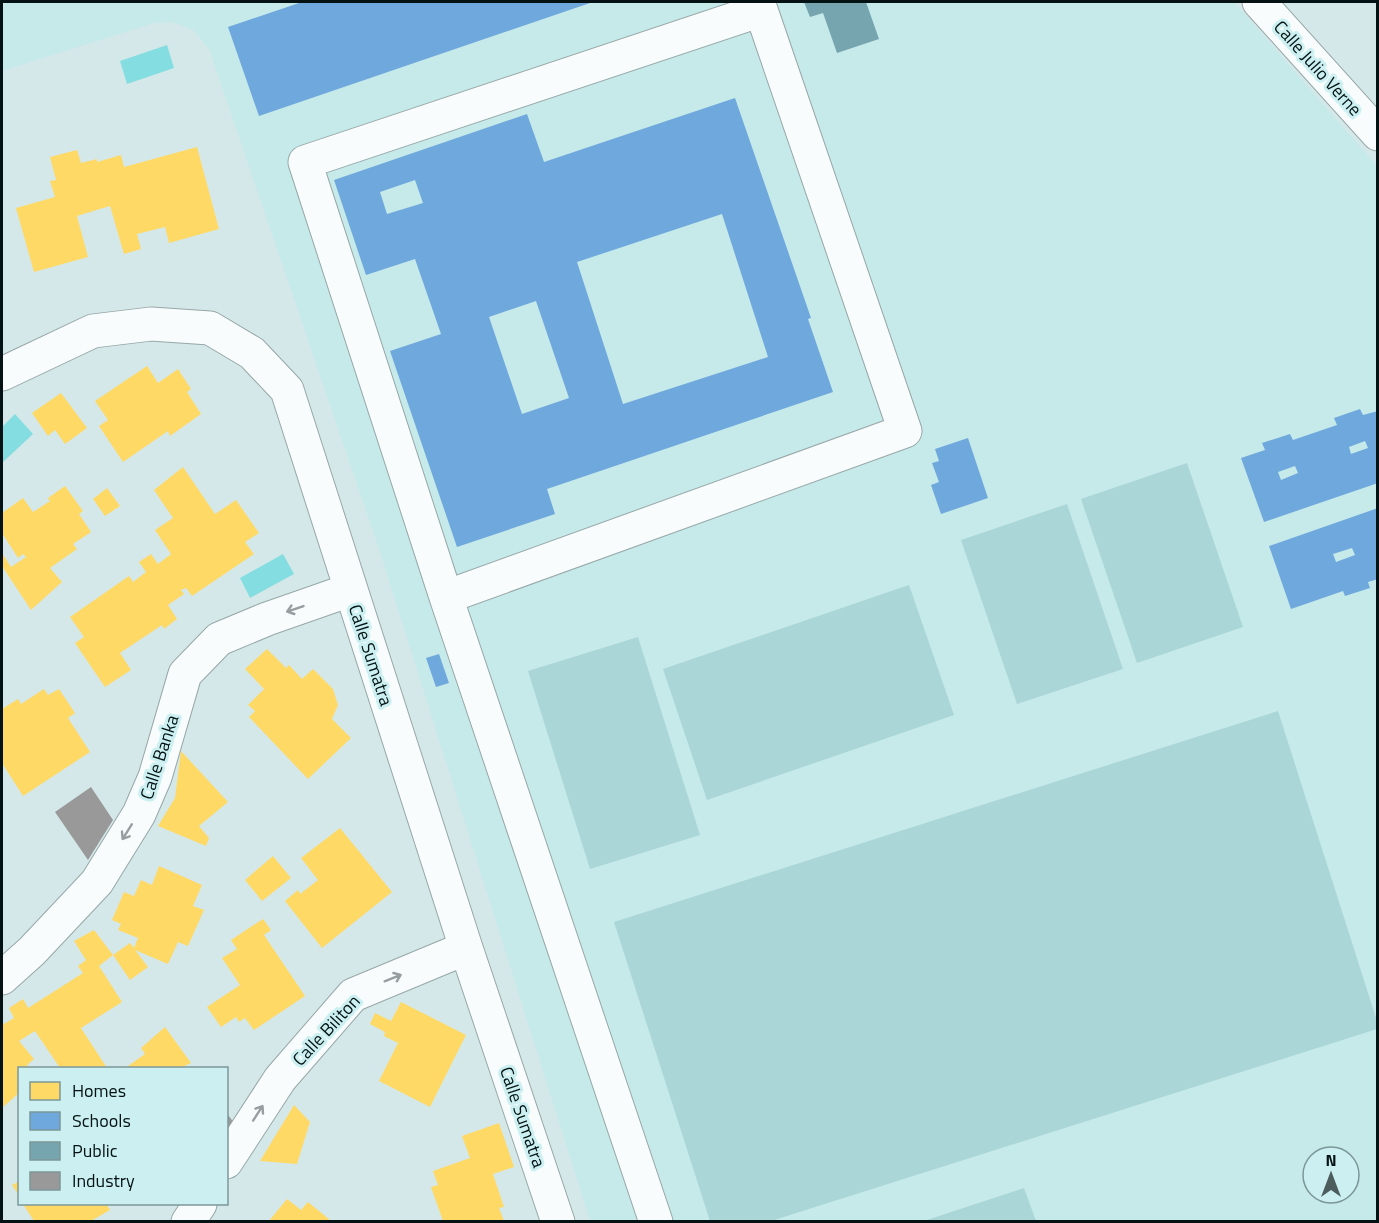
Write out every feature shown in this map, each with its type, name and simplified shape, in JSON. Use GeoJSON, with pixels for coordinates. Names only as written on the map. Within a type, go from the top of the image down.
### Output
{"type":"FeatureCollection","features":[{"type":"Feature","properties":{"kind":"street","name":"Calle Julio Verne"},"geometry":{"type":"LineString","coordinates":[[1259,2],[1377,134]]}},
{"type":"Feature","properties":{"kind":"street"},"geometry":{"type":"LineString","coordinates":[[447,597],[905,431],[759,6],[305,162],[447,597],[656,1221]]}},
{"type":"Feature","properties":{"kind":"street","name":"Calle Sumatra"},"geometry":{"type":"LineString","coordinates":[[2,374],[93,331],[151,324],[210,328],[252,353],[287,390],[466,948],[558,1221]]}},
{"type":"Feature","properties":{"kind":"street","name":"Calle Banka"},"geometry":{"type":"LineString","coordinates":[[2,978],[32,951],[97,882],[139,814],[155,777],[185,674],[219,639],[267,618],[350,590]]}},
{"type":"Feature","properties":{"kind":"street","name":"Calle Biliton"},"geometry":{"type":"LineString","coordinates":[[228,1159],[280,1079],[354,994],[466,948]]}},
{"type":"Feature","properties":{"kind":"street"},"geometry":{"type":"LineString","coordinates":[[188,1221],[199,1205]]}},
{"type":"Feature","properties":{"kind":"shaded area"},"geometry":{"type":"Polygon","coordinates":[[[2,2],[1234,2],[1377,166],[1377,1221],[590,1221],[380,552],[209,49],[194,31],[184,26],[171,22],[154,23],[2,71],[2,2]]]}},
{"type":"Feature","properties":{"kind":"shaded area"},"geometry":{"type":"Polygon","coordinates":[[[1187,463],[1243,627],[1137,663],[1081,499],[1187,463]]]}},
{"type":"Feature","properties":{"kind":"shaded area"},"geometry":{"type":"Polygon","coordinates":[[[1067,504],[1123,669],[1017,704],[961,540],[1067,504]]]}},
{"type":"Feature","properties":{"kind":"shaded area"},"geometry":{"type":"Polygon","coordinates":[[[909,585],[954,715],[707,800],[663,669],[909,585]]]}},
{"type":"Feature","properties":{"kind":"shaded area"},"geometry":{"type":"Polygon","coordinates":[[[638,637],[700,835],[590,869],[528,671],[638,637]]]}},
{"type":"Feature","properties":{"kind":"shaded area"},"geometry":{"type":"Polygon","coordinates":[[[1278,711],[1377,1021],[1377,1029],[771,1221],[710,1221],[614,922],[1278,711]]]}},
{"type":"Feature","properties":{"kind":"shaded area"},"geometry":{"type":"Polygon","coordinates":[[[1024,1188],[1036,1221],[924,1221],[1024,1188]]]}},
{"type":"Feature","properties":{"kind":"water"},"geometry":{"type":"Polygon","coordinates":[[[167,45],[174,68],[127,84],[120,61],[167,45]]]}},
{"type":"Feature","properties":{"kind":"water"},"geometry":{"type":"Polygon","coordinates":[[[15,414],[33,434],[2,463],[2,427],[15,414]]]}},
{"type":"Feature","properties":{"kind":"water"},"geometry":{"type":"Polygon","coordinates":[[[283,554],[294,574],[250,598],[240,578],[283,554]]]}},
{"type":"Feature","properties":{"kind":"building: Homes"},"geometry":{"type":"Polygon","coordinates":[[[197,147],[219,229],[169,243],[165,227],[137,234],[141,249],[124,254],[110,206],[77,216],[88,257],[34,272],[16,208],[55,197],[50,181],[56,180],[50,157],[77,150],[81,163],[97,159],[97,162],[121,155],[124,167],[197,147]]]}},
{"type":"Feature","properties":{"kind":"building: Homes"},"geometry":{"type":"Polygon","coordinates":[[[147,366],[158,383],[178,369],[191,389],[187,392],[201,414],[170,436],[168,431],[123,462],[99,426],[108,420],[95,401],[147,366]]]}},
{"type":"Feature","properties":{"kind":"building: Homes"},"geometry":{"type":"Polygon","coordinates":[[[61,393],[87,428],[65,444],[55,430],[48,436],[32,413],[61,393]]]}},
{"type":"Feature","properties":{"kind":"building: Homes"},"geometry":{"type":"Polygon","coordinates":[[[183,467],[215,514],[236,500],[259,533],[245,542],[254,554],[192,596],[186,588],[181,590],[184,594],[168,605],[177,619],[164,629],[162,625],[120,653],[131,670],[105,687],[75,643],[84,637],[70,617],[129,576],[133,582],[146,572],[139,562],[151,554],[158,564],[171,554],[155,530],[173,518],[154,490],[183,467]]]}},
{"type":"Feature","properties":{"kind":"building: Homes"},"geometry":{"type":"Polygon","coordinates":[[[65,486],[83,511],[79,514],[91,532],[73,544],[77,549],[50,568],[62,582],[31,610],[2,566],[2,553],[11,567],[26,557],[23,554],[18,558],[2,533],[2,513],[23,498],[33,512],[50,501],[48,498],[65,486]]]}},
{"type":"Feature","properties":{"kind":"building: Homes"},"geometry":{"type":"Polygon","coordinates":[[[107,488],[120,506],[105,516],[93,499],[107,488]]]}},
{"type":"Feature","properties":{"kind":"building: Homes"},"geometry":{"type":"Polygon","coordinates":[[[267,649],[286,668],[289,665],[302,679],[313,669],[333,689],[338,705],[332,719],[351,738],[308,779],[249,717],[255,711],[248,705],[264,689],[245,669],[267,649]]]}},
{"type":"Feature","properties":{"kind":"building: Homes"},"geometry":{"type":"Polygon","coordinates":[[[44,689],[48,695],[59,689],[75,713],[68,718],[90,752],[23,796],[2,763],[2,709],[18,699],[21,704],[44,689]]]}},
{"type":"Feature","properties":{"kind":"building: Homes"},"geometry":{"type":"Polygon","coordinates":[[[181,751],[228,802],[199,826],[209,838],[206,846],[158,826],[175,798],[181,751]]]}},
{"type":"Feature","properties":{"kind":"building: Homes"},"geometry":{"type":"Polygon","coordinates":[[[340,828],[392,892],[322,948],[285,901],[298,890],[300,894],[318,880],[301,858],[340,828]]]}},
{"type":"Feature","properties":{"kind":"building: Homes"},"geometry":{"type":"Polygon","coordinates":[[[273,856],[291,878],[262,901],[245,880],[273,856]]]}},
{"type":"Feature","properties":{"kind":"building: Homes"},"geometry":{"type":"Polygon","coordinates":[[[159,866],[202,885],[193,906],[204,910],[188,946],[178,942],[168,964],[135,950],[148,967],[130,980],[113,955],[130,943],[134,948],[138,938],[118,930],[121,924],[112,920],[124,892],[134,896],[141,880],[152,885],[159,866]]]}},
{"type":"Feature","properties":{"kind":"building: Homes"},"geometry":{"type":"Polygon","coordinates":[[[263,919],[271,930],[264,935],[305,996],[254,1030],[245,1018],[239,1022],[236,1017],[221,1027],[207,1007],[240,985],[222,958],[237,949],[231,940],[263,919]]]}},
{"type":"Feature","properties":{"kind":"building: Homes"},"geometry":{"type":"Polygon","coordinates":[[[94,930],[113,955],[99,966],[122,1002],[81,1028],[106,1067],[59,1067],[35,1031],[19,1041],[34,1059],[27,1065],[29,1067],[18,1067],[18,1094],[2,1108],[2,1021],[4,1024],[14,1018],[9,1008],[23,999],[28,1008],[83,973],[78,966],[86,960],[74,941],[94,930]]]}},
{"type":"Feature","properties":{"kind":"building: Homes"},"geometry":{"type":"Polygon","coordinates":[[[401,1002],[466,1035],[430,1107],[379,1081],[398,1043],[384,1036],[385,1032],[370,1024],[375,1013],[391,1021],[401,1002]]]}},
{"type":"Feature","properties":{"kind":"building: Homes"},"geometry":{"type":"Polygon","coordinates":[[[165,1027],[191,1063],[182,1067],[129,1067],[145,1054],[141,1048],[165,1027]]]}},
{"type":"Feature","properties":{"kind":"building: Homes"},"geometry":{"type":"Polygon","coordinates":[[[294,1105],[310,1122],[297,1164],[260,1161],[294,1105]]]}},
{"type":"Feature","properties":{"kind":"building: Homes"},"geometry":{"type":"Polygon","coordinates":[[[499,1123],[514,1167],[493,1174],[504,1207],[499,1208],[504,1221],[443,1221],[431,1187],[438,1185],[433,1171],[470,1158],[462,1136],[499,1123]]]}},
{"type":"Feature","properties":{"kind":"building: Homes"},"geometry":{"type":"Polygon","coordinates":[[[18,1182],[18,1194],[12,1185],[18,1182]]]}},
{"type":"Feature","properties":{"kind":"building: Homes"},"geometry":{"type":"Polygon","coordinates":[[[287,1199],[301,1210],[308,1202],[330,1220],[269,1221],[287,1199]]]}},
{"type":"Feature","properties":{"kind":"building: Homes"},"geometry":{"type":"Polygon","coordinates":[[[24,1205],[107,1205],[110,1210],[91,1221],[34,1221],[24,1205]]]}},
{"type":"Feature","properties":{"kind":"building: Schools"},"geometry":{"type":"Polygon","coordinates":[[[302,2],[593,2],[259,116],[228,27],[302,2]]]}},
{"type":"Feature","properties":{"kind":"building: Schools"},"geometry":{"type":"Polygon","coordinates":[[[735,98],[811,318],[808,319],[833,392],[547,489],[555,514],[457,547],[390,351],[441,334],[415,259],[366,275],[334,180],[527,114],[544,162],[735,98]],[[415,180],[380,192],[387,214],[423,203],[415,180]],[[722,214],[577,262],[623,404],[768,357],[722,214]],[[536,301],[489,317],[522,414],[569,398],[536,301]]]}},
{"type":"Feature","properties":{"kind":"building: Schools"},"geometry":{"type":"Polygon","coordinates":[[[1360,409],[1363,415],[1378,411],[1378,483],[1264,522],[1241,458],[1265,450],[1262,443],[1290,434],[1293,440],[1337,425],[1334,418],[1360,409]],[[1365,441],[1349,447],[1351,454],[1368,448],[1365,441]],[[1295,466],[1278,472],[1281,480],[1298,473],[1295,466]]]}},
{"type":"Feature","properties":{"kind":"building: Schools"},"geometry":{"type":"Polygon","coordinates":[[[968,438],[988,498],[941,514],[931,485],[939,482],[932,463],[939,461],[935,449],[968,438]]]}},
{"type":"Feature","properties":{"kind":"building: Schools"},"geometry":{"type":"Polygon","coordinates":[[[1378,508],[1378,579],[1368,582],[1370,588],[1345,596],[1343,591],[1291,609],[1269,546],[1378,508]],[[1352,548],[1333,554],[1336,562],[1355,555],[1352,548]]]}},
{"type":"Feature","properties":{"kind":"building: Schools"},"geometry":{"type":"Polygon","coordinates":[[[439,654],[449,683],[436,687],[426,658],[439,654]]]}},
{"type":"Feature","properties":{"kind":"building: Public"},"geometry":{"type":"Polygon","coordinates":[[[804,2],[866,2],[879,39],[837,53],[823,13],[810,17],[804,2]]]}},
{"type":"Feature","properties":{"kind":"building: Industry"},"geometry":{"type":"Polygon","coordinates":[[[91,787],[113,820],[88,860],[55,812],[91,787]]]}},
{"type":"Feature","properties":{"kind":"building: Industry"},"geometry":{"type":"Polygon","coordinates":[[[228,1115],[234,1123],[228,1132],[228,1115]]]}}]}
